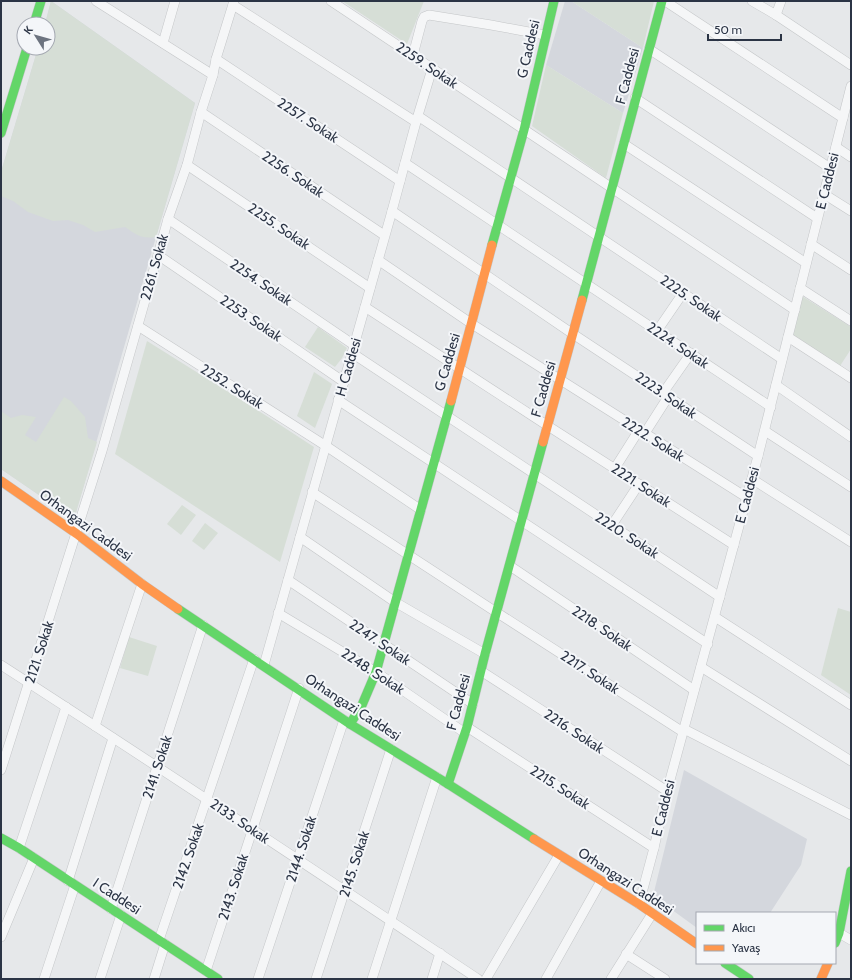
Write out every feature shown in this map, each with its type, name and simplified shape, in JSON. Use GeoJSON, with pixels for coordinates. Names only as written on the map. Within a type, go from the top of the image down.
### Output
{"type":"FeatureCollection","features":[{"type":"Feature","properties":{"kind":"street"},"geometry":{"type":"LineString","coordinates":[[36,16],[41,1]]}},
{"type":"Feature","properties":{"kind":"street"},"geometry":{"type":"LineString","coordinates":[[96,1],[213,75]]}},
{"type":"Feature","properties":{"kind":"street"},"geometry":{"type":"LineString","coordinates":[[163,43],[175,1]]}},
{"type":"Feature","properties":{"kind":"street","name":"2259. Sokak"},"geometry":{"type":"LineString","coordinates":[[331,1],[795,310]]}},
{"type":"Feature","properties":{"kind":"street","name":"G Caddesi"},"geometry":{"type":"LineString","coordinates":[[347,722],[362,705],[376,672],[524,130],[554,1]]}},
{"type":"Feature","properties":{"kind":"street","name":"F Caddesi"},"geometry":{"type":"LineString","coordinates":[[448,784],[466,730],[484,654],[510,566],[662,1]]}},
{"type":"Feature","properties":{"kind":"street"},"geometry":{"type":"LineString","coordinates":[[665,1],[843,118]]}},
{"type":"Feature","properties":{"kind":"street"},"geometry":{"type":"LineString","coordinates":[[752,1],[776,15],[851,65]]}},
{"type":"Feature","properties":{"kind":"street"},"geometry":{"type":"LineString","coordinates":[[776,15],[781,1]]}},
{"type":"Feature","properties":{"kind":"street","name":"2261. Sokak"},"geometry":{"type":"LineString","coordinates":[[77,534],[168,218],[187,165],[201,112],[213,75],[216,59],[234,3]]}},
{"type":"Feature","properties":{"kind":"street","name":"2225. Sokak"},"geometry":{"type":"LineString","coordinates":[[234,3],[511,179],[782,359]]}},
{"type":"Feature","properties":{"kind":"street"},"geometry":{"type":"LineString","coordinates":[[412,55],[422,21],[429,15],[546,35]]}},
{"type":"Feature","properties":{"kind":"street"},"geometry":{"type":"LineString","coordinates":[[649,49],[830,168]]}},
{"type":"Feature","properties":{"kind":"street"},"geometry":{"type":"LineString","coordinates":[[1,133],[4,115],[24,56]]}},
{"type":"Feature","properties":{"kind":"street","name":"2257. Sokak"},"geometry":{"type":"LineString","coordinates":[[216,59],[400,180]]}},
{"type":"Feature","properties":{"kind":"street","name":"H Caddesi"},"geometry":{"type":"LineString","coordinates":[[264,665],[432,69]]}},
{"type":"Feature","properties":{"kind":"street","name":"E Caddesi"},"geometry":{"type":"LineString","coordinates":[[639,904],[667,791],[771,407],[817,218],[843,118],[849,104],[851,86]]}},
{"type":"Feature","properties":{"kind":"street"},"geometry":{"type":"LineString","coordinates":[[635,98],[817,218]]}},
{"type":"Feature","properties":{"kind":"street","name":"2256. Sokak"},"geometry":{"type":"LineString","coordinates":[[201,112],[384,235]]}},
{"type":"Feature","properties":{"kind":"street"},"geometry":{"type":"LineString","coordinates":[[624,144],[806,263]]}},
{"type":"Feature","properties":{"kind":"street"},"geometry":{"type":"LineString","coordinates":[[836,147],[851,157]]}},
{"type":"Feature","properties":{"kind":"street","name":"2224. Sokak"},"geometry":{"type":"LineString","coordinates":[[405,163],[771,407]]}},
{"type":"Feature","properties":{"kind":"street","name":"2255. Sokak"},"geometry":{"type":"LineString","coordinates":[[187,165],[370,288]]}},
{"type":"Feature","properties":{"kind":"street"},"geometry":{"type":"LineString","coordinates":[[824,194],[851,211]]}},
{"type":"Feature","properties":{"kind":"street","name":"2223. Sokak"},"geometry":{"type":"LineString","coordinates":[[392,211],[484,272],[573,334],[758,456]]}},
{"type":"Feature","properties":{"kind":"street","name":"2254. Sokak"},"geometry":{"type":"LineString","coordinates":[[168,218],[447,416]]}},
{"type":"Feature","properties":{"kind":"street"},"geometry":{"type":"LineString","coordinates":[[811,244],[851,270]]}},
{"type":"Feature","properties":{"kind":"street","name":"2253. Sokak"},"geometry":{"type":"LineString","coordinates":[[158,254],[344,382]]}},
{"type":"Feature","properties":{"kind":"street","name":"2222. Sokak"},"geometry":{"type":"LineString","coordinates":[[378,260],[472,324],[746,497]]}},
{"type":"Feature","properties":{"kind":"street"},"geometry":{"type":"LineString","coordinates":[[800,288],[851,321]]}},
{"type":"Feature","properties":{"kind":"street"},"geometry":{"type":"LineString","coordinates":[[657,331],[684,293]]}},
{"type":"Feature","properties":{"kind":"street","name":"2221. Sokak"},"geometry":{"type":"LineString","coordinates":[[365,307],[734,545]]}},
{"type":"Feature","properties":{"kind":"street","name":"2252. Sokak"},"geometry":{"type":"LineString","coordinates":[[138,326],[326,446],[421,510]]}},
{"type":"Feature","properties":{"kind":"street"},"geometry":{"type":"LineString","coordinates":[[788,337],[851,378]]}},
{"type":"Feature","properties":{"kind":"street"},"geometry":{"type":"LineString","coordinates":[[615,468],[642,432],[691,353]]}},
{"type":"Feature","properties":{"kind":"street"},"geometry":{"type":"LineString","coordinates":[[776,385],[851,437]]}},
{"type":"Feature","properties":{"kind":"street"},"geometry":{"type":"LineString","coordinates":[[338,400],[708,644]]}},
{"type":"Feature","properties":{"kind":"street","name":"2220. Sokak"},"geometry":{"type":"LineString","coordinates":[[447,416],[720,597]]}},
{"type":"Feature","properties":{"kind":"street"},"geometry":{"type":"LineString","coordinates":[[764,431],[851,487]]}},
{"type":"Feature","properties":{"kind":"street"},"geometry":{"type":"LineString","coordinates":[[752,479],[851,542]]}},
{"type":"Feature","properties":{"kind":"street","name":"Orhangazi Caddesi"},"geometry":{"type":"LineString","coordinates":[[1,481],[77,534],[142,584],[299,688],[347,722],[437,776],[559,855],[639,904],[696,943]]}},
{"type":"Feature","properties":{"kind":"street"},"geometry":{"type":"LineString","coordinates":[[612,525],[639,484]]}},
{"type":"Feature","properties":{"kind":"street","name":"2217. Sokak"},"geometry":{"type":"LineString","coordinates":[[312,492],[496,612],[684,731],[851,815]]}},
{"type":"Feature","properties":{"kind":"street","name":"2121. Sokak"},"geometry":{"type":"LineString","coordinates":[[1,770],[77,534]]}},
{"type":"Feature","properties":{"kind":"street"},"geometry":{"type":"LineString","coordinates":[[300,537],[395,602],[484,654]]}},
{"type":"Feature","properties":{"kind":"street","name":"2218. Sokak"},"geometry":{"type":"LineString","coordinates":[[510,566],[694,690]]}},
{"type":"Feature","properties":{"kind":"street","name":"2247. Sokak"},"geometry":{"type":"LineString","coordinates":[[288,580],[473,704]]}},
{"type":"Feature","properties":{"kind":"street"},"geometry":{"type":"LineString","coordinates":[[95,726],[142,584]]}},
{"type":"Feature","properties":{"kind":"street","name":"2248. Sokak"},"geometry":{"type":"LineString","coordinates":[[278,613],[376,672],[466,730]]}},
{"type":"Feature","properties":{"kind":"street"},"geometry":{"type":"LineString","coordinates":[[715,617],[851,706]]}},
{"type":"Feature","properties":{"kind":"street","name":"2141. Sokak"},"geometry":{"type":"LineString","coordinates":[[111,909],[203,625]]}},
{"type":"Feature","properties":{"kind":"street","name":"2142. Sokak"},"geometry":{"type":"LineString","coordinates":[[154,979],[162,942],[207,798],[254,658]]}},
{"type":"Feature","properties":{"kind":"street","name":"2133. Sokak"},"geometry":{"type":"LineString","coordinates":[[1,665],[114,738],[157,768],[207,798],[478,979]]}},
{"type":"Feature","properties":{"kind":"street"},"geometry":{"type":"LineString","coordinates":[[701,667],[851,761]]}},
{"type":"Feature","properties":{"kind":"street","name":"2216. Sokak"},"geometry":{"type":"LineString","coordinates":[[481,671],[667,791]]}},
{"type":"Feature","properties":{"kind":"street","name":"2143. Sokak"},"geometry":{"type":"LineString","coordinates":[[210,976],[252,829],[299,688]]}},
{"type":"Feature","properties":{"kind":"street"},"geometry":{"type":"LineString","coordinates":[[18,848],[66,707]]}},
{"type":"Feature","properties":{"kind":"street","name":"2144. Sokak"},"geometry":{"type":"LineString","coordinates":[[258,979],[298,859],[347,722]]}},
{"type":"Feature","properties":{"kind":"street","name":"2215. Sokak"},"geometry":{"type":"LineString","coordinates":[[466,730],[654,848]]}},
{"type":"Feature","properties":{"kind":"street"},"geometry":{"type":"LineString","coordinates":[[44,979],[114,738]]}},
{"type":"Feature","properties":{"kind":"street","name":"2145. Sokak"},"geometry":{"type":"LineString","coordinates":[[316,979],[391,749]]}},
{"type":"Feature","properties":{"kind":"street"},"geometry":{"type":"LineString","coordinates":[[372,979],[437,776]]}},
{"type":"Feature","properties":{"kind":"street","name":"I Caddesi"},"geometry":{"type":"LineString","coordinates":[[1,838],[162,942],[210,976]]}},
{"type":"Feature","properties":{"kind":"street"},"geometry":{"type":"LineString","coordinates":[[486,979],[559,855]]}},
{"type":"Feature","properties":{"kind":"street"},"geometry":{"type":"LineString","coordinates":[[1,937],[34,858]]}},
{"type":"Feature","properties":{"kind":"street"},"geometry":{"type":"LineString","coordinates":[[836,940],[839,933],[851,871]]}},
{"type":"Feature","properties":{"kind":"street"},"geometry":{"type":"LineString","coordinates":[[546,979],[602,881]]}},
{"type":"Feature","properties":{"kind":"street"},"geometry":{"type":"LineString","coordinates":[[611,979],[652,914]]}},
{"type":"Feature","properties":{"kind":"street"},"geometry":{"type":"LineString","coordinates":[[100,979],[121,915]]}},
{"type":"Feature","properties":{"kind":"street"},"geometry":{"type":"LineString","coordinates":[[839,933],[851,940]]}},
{"type":"Feature","properties":{"kind":"street"},"geometry":{"type":"LineString","coordinates":[[432,979],[440,953]]}},
{"type":"Feature","properties":{"kind":"street"},"geometry":{"type":"LineString","coordinates":[[626,954],[665,979]]}},
{"type":"Feature","properties":{"kind":"street"},"geometry":{"type":"LineString","coordinates":[[726,964],[749,979]]}},
{"type":"Feature","properties":{"kind":"street"},"geometry":{"type":"LineString","coordinates":[[824,978],[828,964]]}},
{"type":"Feature","properties":{"kind":"shaded area"},"geometry":{"type":"Polygon","coordinates":[[[51,1],[195,103],[74,519],[1,469],[1,172],[36,56],[56,56],[56,16],[47,16],[51,1]]]}},
{"type":"Feature","properties":{"kind":"shaded area"},"geometry":{"type":"Polygon","coordinates":[[[51,1],[195,103],[156,237],[139,236],[125,227],[95,232],[83,225],[68,220],[53,221],[28,212],[13,201],[1,196],[1,172],[36,56],[56,56],[56,16],[47,16],[51,1]]]}},
{"type":"Feature","properties":{"kind":"shaded area"},"geometry":{"type":"Polygon","coordinates":[[[342,1],[424,1],[407,44],[342,1]]]}},
{"type":"Feature","properties":{"kind":"shaded area"},"geometry":{"type":"Polygon","coordinates":[[[565,1],[571,1],[643,48],[623,113],[546,65],[565,1]]]}},
{"type":"Feature","properties":{"kind":"shaded area"},"geometry":{"type":"Polygon","coordinates":[[[571,1],[654,1],[643,48],[571,1]]]}},
{"type":"Feature","properties":{"kind":"shaded area"},"geometry":{"type":"Polygon","coordinates":[[[546,65],[623,113],[606,178],[532,126],[546,65]]]}},
{"type":"Feature","properties":{"kind":"shaded area"},"geometry":{"type":"Polygon","coordinates":[[[802,296],[851,327],[851,349],[840,366],[793,335],[802,296]]]}},
{"type":"Feature","properties":{"kind":"shaded area"},"geometry":{"type":"Polygon","coordinates":[[[318,327],[347,348],[335,367],[305,347],[318,327]]]}},
{"type":"Feature","properties":{"kind":"shaded area"},"geometry":{"type":"Polygon","coordinates":[[[147,341],[314,447],[280,562],[115,454],[147,341]]]}},
{"type":"Feature","properties":{"kind":"shaded area"},"geometry":{"type":"Polygon","coordinates":[[[314,372],[332,384],[315,428],[297,416],[314,372]]]}},
{"type":"Feature","properties":{"kind":"shaded area"},"geometry":{"type":"Polygon","coordinates":[[[64,397],[71,401],[85,417],[88,438],[97,442],[74,519],[1,469],[1,411],[11,418],[22,415],[36,417],[25,435],[36,442],[64,397]]]}},
{"type":"Feature","properties":{"kind":"shaded area"},"geometry":{"type":"Polygon","coordinates":[[[182,505],[196,515],[181,535],[167,524],[182,505]]]}},
{"type":"Feature","properties":{"kind":"shaded area"},"geometry":{"type":"Polygon","coordinates":[[[205,523],[218,533],[204,550],[192,541],[205,523]]]}},
{"type":"Feature","properties":{"kind":"shaded area"},"geometry":{"type":"Polygon","coordinates":[[[838,608],[851,612],[851,695],[821,675],[838,608]]]}},
{"type":"Feature","properties":{"kind":"shaded area"},"geometry":{"type":"Polygon","coordinates":[[[129,637],[157,646],[148,676],[120,668],[129,637]]]}},
{"type":"Feature","properties":{"kind":"shaded area"},"geometry":{"type":"Polygon","coordinates":[[[684,770],[807,839],[801,865],[771,912],[696,912],[696,927],[653,896],[684,770]]]}},
{"type":"Feature","properties":{"kind":"traffic: fast"},"geometry":{"type":"LineString","coordinates":[[36,16],[41,1]]}},
{"type":"Feature","properties":{"kind":"traffic: fast"},"geometry":{"type":"LineString","coordinates":[[492,245],[524,130],[554,1]]}},
{"type":"Feature","properties":{"kind":"traffic: fast"},"geometry":{"type":"LineString","coordinates":[[582,300],[662,1]]}},
{"type":"Feature","properties":{"kind":"traffic: fast"},"geometry":{"type":"LineString","coordinates":[[1,133],[25,56]]}},
{"type":"Feature","properties":{"kind":"traffic: fast"},"geometry":{"type":"LineString","coordinates":[[350,724],[362,705],[376,672],[451,401]]}},
{"type":"Feature","properties":{"kind":"traffic: fast"},"geometry":{"type":"LineString","coordinates":[[448,784],[467,727],[485,654],[543,442]]}},
{"type":"Feature","properties":{"kind":"traffic: fast"},"geometry":{"type":"LineString","coordinates":[[178,609],[350,724],[534,839]]}},
{"type":"Feature","properties":{"kind":"traffic: fast"},"geometry":{"type":"LineString","coordinates":[[1,838],[19,848],[218,979]]}},
{"type":"Feature","properties":{"kind":"traffic: fast"},"geometry":{"type":"LineString","coordinates":[[836,940],[839,933],[851,871]]}},
{"type":"Feature","properties":{"kind":"traffic: fast"},"geometry":{"type":"LineString","coordinates":[[726,964],[749,979]]}},
{"type":"Feature","properties":{"kind":"traffic: slow"},"geometry":{"type":"LineString","coordinates":[[451,401],[492,245]]}},
{"type":"Feature","properties":{"kind":"traffic: slow"},"geometry":{"type":"LineString","coordinates":[[543,442],[582,300]]}},
{"type":"Feature","properties":{"kind":"traffic: slow"},"geometry":{"type":"LineString","coordinates":[[1,481],[77,534],[142,584],[178,609]]}},
{"type":"Feature","properties":{"kind":"traffic: slow"},"geometry":{"type":"LineString","coordinates":[[534,839],[639,904],[696,943]]}},
{"type":"Feature","properties":{"kind":"traffic: slow"},"geometry":{"type":"LineString","coordinates":[[821,979],[828,964]]}}]}
